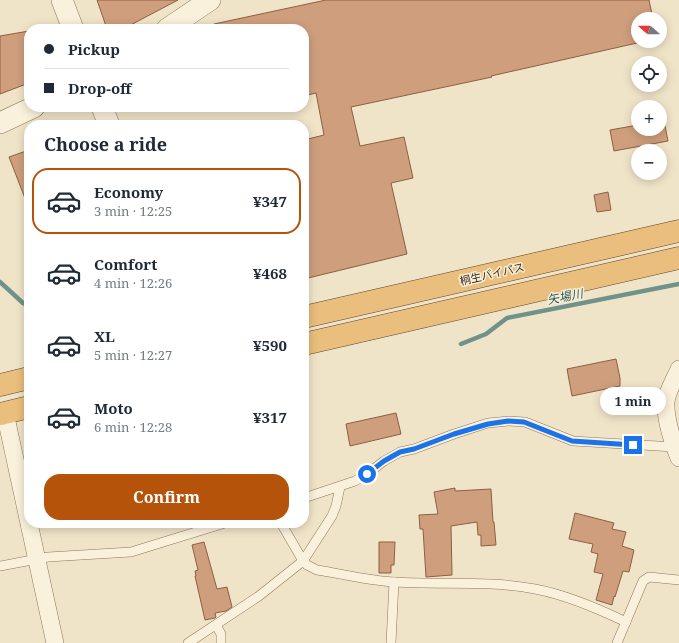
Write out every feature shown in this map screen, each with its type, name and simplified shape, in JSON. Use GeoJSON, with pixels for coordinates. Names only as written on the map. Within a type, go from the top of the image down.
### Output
{"type":"FeatureCollection","features":[{"type":"Feature","properties":{"kind":"highway","name":"桐生バイパス"},"geometry":{"type":"LineString","coordinates":[[309,316],[679,231]]}},
{"type":"Feature","properties":{"kind":"highway"},"geometry":{"type":"LineString","coordinates":[[309,343],[679,258]]}},
{"type":"Feature","properties":{"kind":"highway"},"geometry":{"type":"LineString","coordinates":[[0,385],[24,379]]}},
{"type":"Feature","properties":{"kind":"highway"},"geometry":{"type":"LineString","coordinates":[[2,413],[24,408]]}},
{"type":"Feature","properties":{"kind":"street"},"geometry":{"type":"LineString","coordinates":[[62,0],[71,24]]}},
{"type":"Feature","properties":{"kind":"street"},"geometry":{"type":"LineString","coordinates":[[174,24],[210,0]]}},
{"type":"Feature","properties":{"kind":"street"},"geometry":{"type":"LineString","coordinates":[[0,123],[24,112]]}},
{"type":"Feature","properties":{"kind":"street"},"geometry":{"type":"LineString","coordinates":[[677,452],[668,417],[666,401],[679,369]]}},
{"type":"Feature","properties":{"kind":"street"},"geometry":{"type":"LineString","coordinates":[[2,413],[24,505]]}},
{"type":"Feature","properties":{"kind":"street"},"geometry":{"type":"LineString","coordinates":[[30,528],[55,643]]}},
{"type":"Feature","properties":{"kind":"lane"},"geometry":{"type":"LineString","coordinates":[[309,496],[355,481],[400,452],[414,449],[454,434],[488,424],[508,421],[524,422],[572,441],[677,452]]}},
{"type":"Feature","properties":{"kind":"lane"},"geometry":{"type":"LineString","coordinates":[[188,643],[259,596],[303,560],[332,516],[340,487]]}},
{"type":"Feature","properties":{"kind":"lane"},"geometry":{"type":"LineString","coordinates":[[0,566],[64,555],[131,552],[209,528]]}},
{"type":"Feature","properties":{"kind":"lane"},"geometry":{"type":"LineString","coordinates":[[284,528],[303,560],[307,565],[317,570],[394,582],[490,584],[534,589],[590,605],[626,622]]}},
{"type":"Feature","properties":{"kind":"lane"},"geometry":{"type":"LineString","coordinates":[[617,643],[643,581],[649,577],[679,580]]}},
{"type":"Feature","properties":{"kind":"lane"},"geometry":{"type":"LineString","coordinates":[[391,643],[394,582]]}},
{"type":"Feature","properties":{"kind":"lane"},"geometry":{"type":"LineString","coordinates":[[216,624],[221,634],[221,643]]}},
{"type":"Feature","properties":{"kind":"building"},"geometry":{"type":"Polygon","coordinates":[[[97,0],[178,0],[132,24],[105,24],[97,0]]]}},
{"type":"Feature","properties":{"kind":"building"},"geometry":{"type":"Polygon","coordinates":[[[326,0],[649,0],[652,12],[631,12],[631,44],[491,76],[492,77],[351,107],[360,146],[404,137],[413,178],[391,183],[407,254],[309,278],[309,139],[324,135],[316,93],[309,95],[309,24],[214,24],[326,0]]]}},
{"type":"Feature","properties":{"kind":"building"},"geometry":{"type":"Polygon","coordinates":[[[24,32],[24,85],[0,94],[0,36],[24,32]]]}},
{"type":"Feature","properties":{"kind":"building"},"geometry":{"type":"Polygon","coordinates":[[[631,126],[631,136],[667,136],[668,141],[652,144],[631,144],[631,148],[614,151],[610,130],[631,126]]]}},
{"type":"Feature","properties":{"kind":"building"},"geometry":{"type":"Polygon","coordinates":[[[24,152],[24,196],[9,157],[24,152]]]}},
{"type":"Feature","properties":{"kind":"building"},"geometry":{"type":"Polygon","coordinates":[[[608,192],[611,210],[597,212],[594,195],[608,192]]]}},
{"type":"Feature","properties":{"kind":"building"},"geometry":{"type":"Polygon","coordinates":[[[616,359],[620,386],[572,396],[567,369],[616,359]]]}},
{"type":"Feature","properties":{"kind":"building"},"geometry":{"type":"Polygon","coordinates":[[[396,413],[401,434],[350,446],[346,424],[396,413]]]}},
{"type":"Feature","properties":{"kind":"building"},"geometry":{"type":"Polygon","coordinates":[[[455,488],[455,491],[491,489],[496,545],[481,546],[481,535],[478,535],[477,522],[451,526],[452,575],[426,577],[423,529],[420,529],[419,515],[438,514],[434,492],[455,488]]]}},
{"type":"Feature","properties":{"kind":"building"},"geometry":{"type":"Polygon","coordinates":[[[575,513],[614,523],[612,529],[626,532],[622,546],[634,550],[629,572],[623,571],[612,605],[596,600],[603,574],[594,572],[598,554],[591,552],[593,544],[569,539],[575,513]]]}},
{"type":"Feature","properties":{"kind":"building"},"geometry":{"type":"Polygon","coordinates":[[[204,542],[217,589],[227,587],[232,607],[226,611],[215,613],[215,618],[205,620],[195,576],[195,571],[198,570],[192,545],[204,542]]]}},
{"type":"Feature","properties":{"kind":"building"},"geometry":{"type":"Polygon","coordinates":[[[379,542],[395,542],[394,565],[391,565],[391,573],[379,573],[379,542]]]}},
{"type":"Feature","properties":{"kind":"waterway","name":"矢場川"},"geometry":{"type":"LineString","coordinates":[[0,282],[24,304]]}},
{"type":"Feature","properties":{"kind":"waterway","name":"矢場川"},"geometry":{"type":"LineString","coordinates":[[461,344],[486,334],[507,318],[679,284]]}},
{"type":"Feature","properties":{"kind":"route"},"geometry":{"type":"LineString","coordinates":[[367,474],[384,461],[400,452],[414,449],[454,434],[488,424],[508,421],[524,422],[572,441],[633,445]]}}]}
